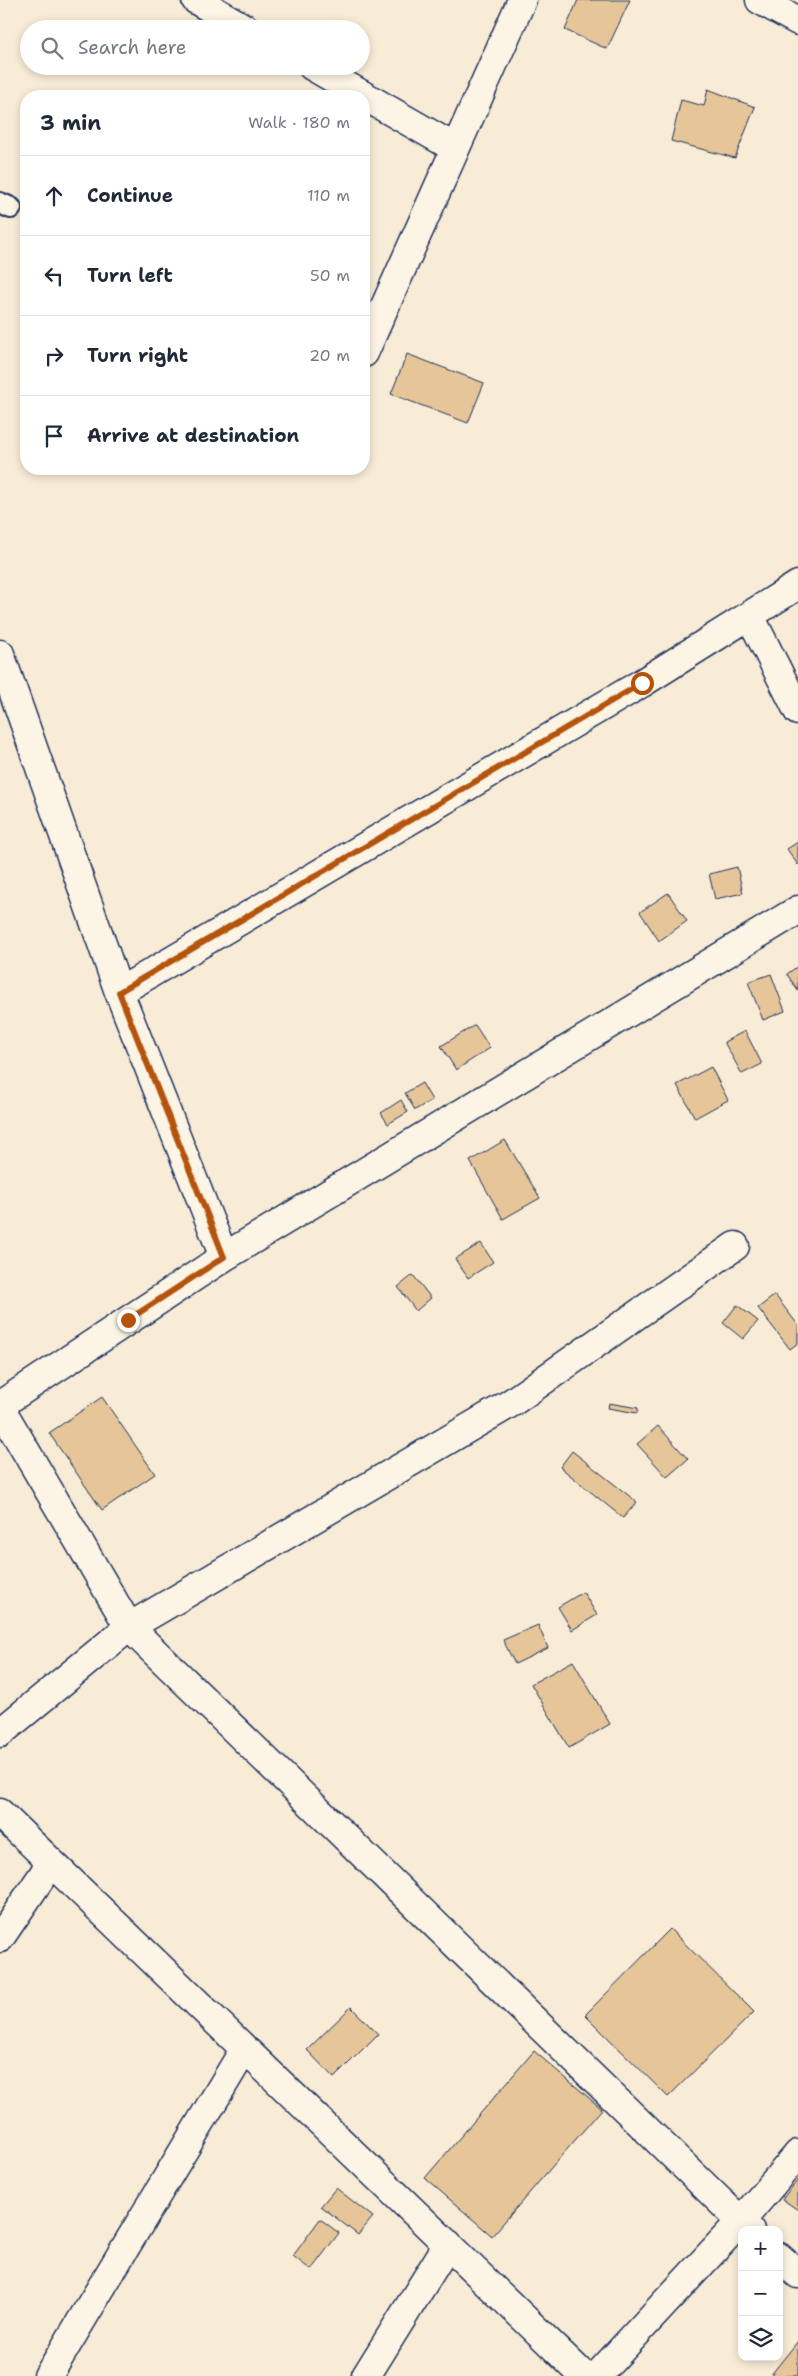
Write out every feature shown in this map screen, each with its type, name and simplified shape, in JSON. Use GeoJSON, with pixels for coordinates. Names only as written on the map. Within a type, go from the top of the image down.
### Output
{"type":"FeatureCollection","features":[{"type":"Feature","properties":{"kind":"street"},"geometry":{"type":"LineString","coordinates":[[196,0],[230,20]]}},
{"type":"Feature","properties":{"kind":"street"},"geometry":{"type":"LineString","coordinates":[[370,339],[454,148],[522,0]]}},
{"type":"Feature","properties":{"kind":"street"},"geometry":{"type":"LineString","coordinates":[[760,0],[798,21]]}},
{"type":"Feature","properties":{"kind":"street"},"geometry":{"type":"LineString","coordinates":[[328,75],[354,90]]}},
{"type":"Feature","properties":{"kind":"street"},"geometry":{"type":"LineString","coordinates":[[370,99],[454,148]]}},
{"type":"Feature","properties":{"kind":"street"},"geometry":{"type":"LineString","coordinates":[[119,992],[634,688],[798,585]]}},
{"type":"Feature","properties":{"kind":"street"},"geometry":{"type":"LineString","coordinates":[[750,616],[798,711]]}},
{"type":"Feature","properties":{"kind":"street"},"geometry":{"type":"LineString","coordinates":[[2,669],[119,992],[224,1257]]}},
{"type":"Feature","properties":{"kind":"street"},"geometry":{"type":"LineString","coordinates":[[746,2225],[129,1626],[0,1406],[224,1257],[798,910]]}},
{"type":"Feature","properties":{"kind":"street"},"geometry":{"type":"LineString","coordinates":[[0,1732],[129,1626],[511,1403],[735,1246]]}},
{"type":"Feature","properties":{"kind":"street"},"geometry":{"type":"LineString","coordinates":[[0,1813],[584,2376]]}},
{"type":"Feature","properties":{"kind":"street"},"geometry":{"type":"LineString","coordinates":[[0,1938],[50,1863]]}},
{"type":"Feature","properties":{"kind":"street"},"geometry":{"type":"LineString","coordinates":[[48,2376],[244,2050]]}},
{"type":"Feature","properties":{"kind":"street"},"geometry":{"type":"LineString","coordinates":[[597,2376],[746,2225],[798,2154]]}},
{"type":"Feature","properties":{"kind":"street"},"geometry":{"type":"LineString","coordinates":[[366,2376],[448,2244]]}},
{"type":"Feature","properties":{"kind":"street"},"geometry":{"type":"LineString","coordinates":[[783,2261],[798,2274]]}},
{"type":"Feature","properties":{"kind":"building"},"geometry":{"type":"Polygon","coordinates":[[[578,0],[630,0],[607,49],[565,30],[578,0]]]}},
{"type":"Feature","properties":{"kind":"building"},"geometry":{"type":"Polygon","coordinates":[[[708,89],[755,107],[735,158],[671,141],[681,100],[704,106],[708,89]]]}},
{"type":"Feature","properties":{"kind":"building"},"geometry":{"type":"Polygon","coordinates":[[[407,354],[484,383],[468,423],[391,394],[407,354]]]}},
{"type":"Feature","properties":{"kind":"building"},"geometry":{"type":"Polygon","coordinates":[[[798,842],[798,865],[787,849],[798,842]]]}},
{"type":"Feature","properties":{"kind":"building"},"geometry":{"type":"Polygon","coordinates":[[[737,867],[743,893],[715,899],[709,874],[737,867]]]}},
{"type":"Feature","properties":{"kind":"building"},"geometry":{"type":"Polygon","coordinates":[[[668,893],[687,921],[659,941],[640,912],[668,893]]]}},
{"type":"Feature","properties":{"kind":"building"},"geometry":{"type":"Polygon","coordinates":[[[798,966],[798,991],[787,974],[798,966]]]}},
{"type":"Feature","properties":{"kind":"building"},"geometry":{"type":"Polygon","coordinates":[[[771,974],[785,1011],[763,1020],[748,982],[771,974]]]}},
{"type":"Feature","properties":{"kind":"building"},"geometry":{"type":"Polygon","coordinates":[[[475,1025],[490,1048],[456,1070],[441,1046],[475,1025]]]}},
{"type":"Feature","properties":{"kind":"building"},"geometry":{"type":"Polygon","coordinates":[[[745,1031],[762,1064],[742,1074],[724,1042],[745,1031]]]}},
{"type":"Feature","properties":{"kind":"building"},"geometry":{"type":"Polygon","coordinates":[[[711,1067],[728,1100],[695,1118],[677,1085],[711,1067]]]}},
{"type":"Feature","properties":{"kind":"building"},"geometry":{"type":"Polygon","coordinates":[[[422,1083],[432,1100],[415,1110],[405,1093],[422,1083]]]}},
{"type":"Feature","properties":{"kind":"building"},"geometry":{"type":"Polygon","coordinates":[[[401,1100],[408,1112],[388,1124],[381,1113],[401,1100]]]}},
{"type":"Feature","properties":{"kind":"building"},"geometry":{"type":"Polygon","coordinates":[[[505,1140],[540,1198],[503,1219],[470,1161],[505,1140]]]}},
{"type":"Feature","properties":{"kind":"building"},"geometry":{"type":"Polygon","coordinates":[[[481,1243],[493,1262],[468,1278],[455,1259],[481,1243]]]}},
{"type":"Feature","properties":{"kind":"building"},"geometry":{"type":"Polygon","coordinates":[[[413,1275],[431,1298],[416,1311],[398,1287],[413,1275]]]}},
{"type":"Feature","properties":{"kind":"building"},"geometry":{"type":"Polygon","coordinates":[[[775,1295],[798,1325],[798,1343],[790,1349],[758,1308],[775,1295]]]}},
{"type":"Feature","properties":{"kind":"building"},"geometry":{"type":"Polygon","coordinates":[[[737,1305],[758,1321],[743,1339],[723,1323],[737,1305]]]}},
{"type":"Feature","properties":{"kind":"building"},"geometry":{"type":"Polygon","coordinates":[[[102,1397],[155,1474],[102,1510],[49,1433],[102,1397]]]}},
{"type":"Feature","properties":{"kind":"building"},"geometry":{"type":"Polygon","coordinates":[[[609,1403],[638,1408],[637,1413],[608,1408],[609,1403]]]}},
{"type":"Feature","properties":{"kind":"building"},"geometry":{"type":"Polygon","coordinates":[[[658,1426],[688,1459],[667,1477],[637,1444],[658,1426]]]}},
{"type":"Feature","properties":{"kind":"building"},"geometry":{"type":"Polygon","coordinates":[[[572,1451],[637,1502],[623,1518],[560,1467],[572,1451]]]}},
{"type":"Feature","properties":{"kind":"building"},"geometry":{"type":"Polygon","coordinates":[[[583,1592],[597,1615],[572,1630],[558,1607],[583,1592]]]}},
{"type":"Feature","properties":{"kind":"building"},"geometry":{"type":"Polygon","coordinates":[[[538,1625],[548,1648],[515,1664],[503,1640],[538,1625]]]}},
{"type":"Feature","properties":{"kind":"building"},"geometry":{"type":"Polygon","coordinates":[[[573,1661],[610,1724],[569,1748],[531,1684],[573,1661]]]}},
{"type":"Feature","properties":{"kind":"building"},"geometry":{"type":"Polygon","coordinates":[[[670,1929],[754,2012],[668,2097],[585,2015],[670,1929]]]}},
{"type":"Feature","properties":{"kind":"building"},"geometry":{"type":"Polygon","coordinates":[[[351,2007],[378,2034],[334,2078],[307,2050],[351,2007]]]}},
{"type":"Feature","properties":{"kind":"building"},"geometry":{"type":"Polygon","coordinates":[[[534,2051],[602,2109],[492,2236],[425,2178],[534,2051]]]}},
{"type":"Feature","properties":{"kind":"building"},"geometry":{"type":"Polygon","coordinates":[[[798,2180],[798,2210],[782,2199],[798,2180]]]}},
{"type":"Feature","properties":{"kind":"building"},"geometry":{"type":"Polygon","coordinates":[[[336,2188],[373,2217],[358,2235],[321,2206],[336,2188]]]}},
{"type":"Feature","properties":{"kind":"building"},"geometry":{"type":"Polygon","coordinates":[[[320,2219],[339,2233],[311,2270],[293,2256],[320,2219]]]}},
{"type":"Feature","properties":{"kind":"building"},"geometry":{"type":"Polygon","coordinates":[[[798,2341],[798,2376],[770,2376],[798,2341]]]}},
{"type":"Feature","properties":{"kind":"route"},"geometry":{"type":"LineString","coordinates":[[128,1320],[224,1257],[119,992],[642,683]]}}]}
